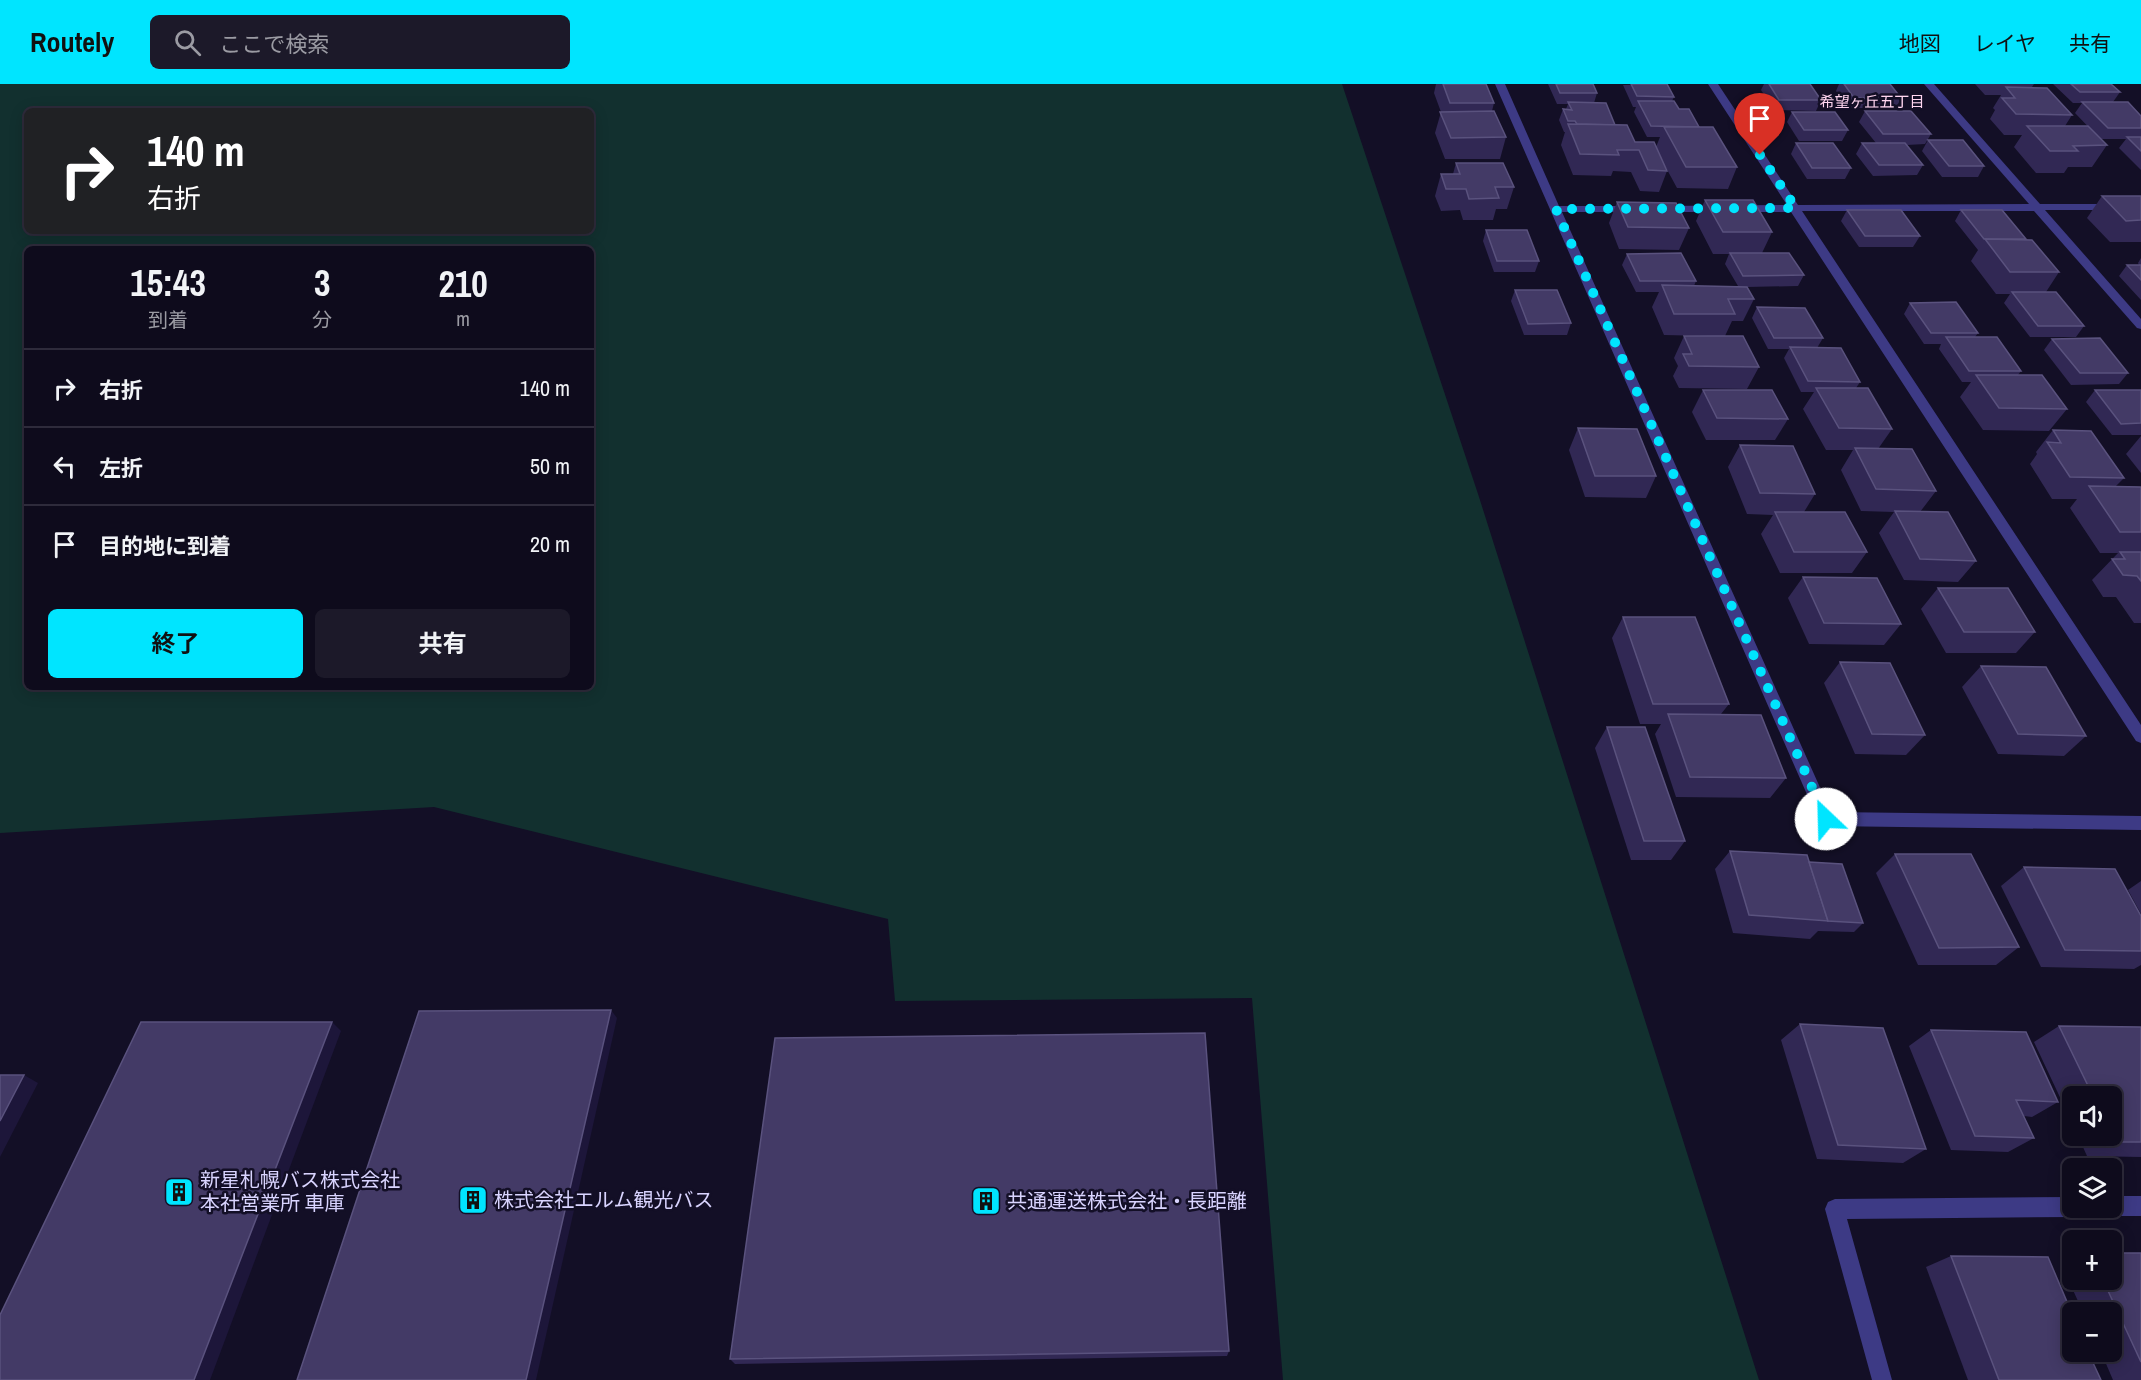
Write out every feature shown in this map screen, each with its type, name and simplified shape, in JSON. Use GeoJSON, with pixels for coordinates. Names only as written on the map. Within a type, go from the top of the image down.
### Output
{"type":"FeatureCollection","features":[{"type":"Feature","properties":{"kind":"street"},"geometry":{"type":"LineString","coordinates":[[1500,84],[1826,819],[2141,823]]}},
{"type":"Feature","properties":{"kind":"street"},"geometry":{"type":"LineString","coordinates":[[1713,84],[2141,737]]}},
{"type":"Feature","properties":{"kind":"street"},"geometry":{"type":"LineString","coordinates":[[1929,84],[2141,326]]}},
{"type":"Feature","properties":{"kind":"street"},"geometry":{"type":"LineString","coordinates":[[1556,209],[2141,207]]}},
{"type":"Feature","properties":{"kind":"street"},"geometry":{"type":"LineString","coordinates":[[2122,1206],[2141,1206]]}},
{"type":"Feature","properties":{"kind":"street"},"geometry":{"type":"LineString","coordinates":[[1882,1380],[1835,1209],[2062,1207]]}},
{"type":"Feature","properties":{"kind":"green space"},"geometry":{"type":"Polygon","coordinates":[[[0,84],[1342,84],[1479,497],[1759,1380],[1283,1380],[1252,998],[895,1001],[888,919],[434,807],[0,833],[0,84]]]}},
{"type":"Feature","properties":{"kind":"building"},"geometry":{"type":"Polygon","coordinates":[[[1443,84],[1486,84],[1494,103],[1450,103],[1443,84]]]}},
{"type":"Feature","properties":{"kind":"building"},"geometry":{"type":"Polygon","coordinates":[[[1556,84],[1593,84],[1597,93],[1560,93],[1556,84]]]}},
{"type":"Feature","properties":{"kind":"building"},"geometry":{"type":"Polygon","coordinates":[[[1631,84],[1667,84],[1674,97],[1637,96],[1631,84]]]}},
{"type":"Feature","properties":{"kind":"building"},"geometry":{"type":"Polygon","coordinates":[[[1769,84],[1810,84],[1821,100],[1779,100],[1769,84]]]}},
{"type":"Feature","properties":{"kind":"building"},"geometry":{"type":"Polygon","coordinates":[[[1844,84],[1890,84],[1901,98],[1854,98],[1844,84]]]}},
{"type":"Feature","properties":{"kind":"building"},"geometry":{"type":"Polygon","coordinates":[[[2071,84],[2111,84],[2120,92],[2080,92],[2071,84]]]}},
{"type":"Feature","properties":{"kind":"building"},"geometry":{"type":"Polygon","coordinates":[[[2006,87],[2047,88],[2072,115],[2016,114],[2002,98],[2015,98],[2006,87]]]}},
{"type":"Feature","properties":{"kind":"building"},"geometry":{"type":"Polygon","coordinates":[[[1638,101],[1674,101],[1679,109],[1689,109],[1699,127],[1651,126],[1638,101]]]}},
{"type":"Feature","properties":{"kind":"building"},"geometry":{"type":"Polygon","coordinates":[[[1568,102],[1606,103],[1615,125],[1577,124],[1575,121],[1568,121],[1563,109],[1572,110],[1568,102]]]}},
{"type":"Feature","properties":{"kind":"building"},"geometry":{"type":"Polygon","coordinates":[[[2082,102],[2128,102],[2141,116],[2141,128],[2108,128],[2082,102]]]}},
{"type":"Feature","properties":{"kind":"building"},"geometry":{"type":"Polygon","coordinates":[[[1494,111],[1506,137],[1451,138],[1440,112],[1494,111]]]}},
{"type":"Feature","properties":{"kind":"building"},"geometry":{"type":"Polygon","coordinates":[[[1865,111],[1911,111],[1931,134],[1883,134],[1865,111]]]}},
{"type":"Feature","properties":{"kind":"building"},"geometry":{"type":"Polygon","coordinates":[[[1792,112],[1835,112],[1848,130],[1804,130],[1792,112]]]}},
{"type":"Feature","properties":{"kind":"building"},"geometry":{"type":"Polygon","coordinates":[[[1568,124],[1627,125],[1635,142],[1654,142],[1667,171],[1648,170],[1639,150],[1617,150],[1619,155],[1580,154],[1568,124]]]}},
{"type":"Feature","properties":{"kind":"building"},"geometry":{"type":"Polygon","coordinates":[[[2027,126],[2088,126],[2107,145],[2073,146],[2078,151],[2050,151],[2027,126]]]}},
{"type":"Feature","properties":{"kind":"building"},"geometry":{"type":"Polygon","coordinates":[[[1664,127],[1713,127],[1737,167],[1686,167],[1664,127]]]}},
{"type":"Feature","properties":{"kind":"building"},"geometry":{"type":"Polygon","coordinates":[[[2127,137],[2141,137],[2141,151],[2127,137]]]}},
{"type":"Feature","properties":{"kind":"building"},"geometry":{"type":"Polygon","coordinates":[[[1928,140],[1963,140],[1984,166],[1949,166],[1928,140]]]}},
{"type":"Feature","properties":{"kind":"building"},"geometry":{"type":"Polygon","coordinates":[[[1796,143],[1833,143],[1851,168],[1812,168],[1796,143]]]}},
{"type":"Feature","properties":{"kind":"building"},"geometry":{"type":"Polygon","coordinates":[[[1862,143],[1905,143],[1923,165],[1879,165],[1862,143]]]}},
{"type":"Feature","properties":{"kind":"building"},"geometry":{"type":"Polygon","coordinates":[[[1456,163],[1503,163],[1514,187],[1495,187],[1499,198],[1469,199],[1466,189],[1446,189],[1441,174],[1460,174],[1456,163]]]}},
{"type":"Feature","properties":{"kind":"building"},"geometry":{"type":"Polygon","coordinates":[[[2102,196],[2141,196],[2141,220],[2126,221],[2102,196]]]}},
{"type":"Feature","properties":{"kind":"building"},"geometry":{"type":"Polygon","coordinates":[[[1705,200],[1753,200],[1772,232],[1723,232],[1705,200]]]}},
{"type":"Feature","properties":{"kind":"building"},"geometry":{"type":"Polygon","coordinates":[[[1617,202],[1676,203],[1689,228],[1628,227],[1617,202]]]}},
{"type":"Feature","properties":{"kind":"building"},"geometry":{"type":"Polygon","coordinates":[[[1847,210],[1901,210],[1920,236],[1865,236],[1847,210]]]}},
{"type":"Feature","properties":{"kind":"building"},"geometry":{"type":"Polygon","coordinates":[[[1961,210],[2002,210],[2026,239],[1984,239],[1961,210]]]}},
{"type":"Feature","properties":{"kind":"building"},"geometry":{"type":"Polygon","coordinates":[[[1486,230],[1527,230],[1539,261],[1497,261],[1486,230]]]}},
{"type":"Feature","properties":{"kind":"building"},"geometry":{"type":"Polygon","coordinates":[[[1985,239],[2032,240],[2059,272],[2010,272],[1985,239]]]}},
{"type":"Feature","properties":{"kind":"building"},"geometry":{"type":"Polygon","coordinates":[[[1681,253],[1696,281],[1640,281],[1627,254],[1681,253]]]}},
{"type":"Feature","properties":{"kind":"building"},"geometry":{"type":"Polygon","coordinates":[[[1730,253],[1789,253],[1804,275],[1743,276],[1730,253]]]}},
{"type":"Feature","properties":{"kind":"building"},"geometry":{"type":"Polygon","coordinates":[[[2127,265],[2141,265],[2141,280],[2127,265]]]}},
{"type":"Feature","properties":{"kind":"building"},"geometry":{"type":"Polygon","coordinates":[[[1662,285],[1747,287],[1754,299],[1728,299],[1735,314],[1674,314],[1662,285]]]}},
{"type":"Feature","properties":{"kind":"building"},"geometry":{"type":"Polygon","coordinates":[[[1515,290],[1557,290],[1571,323],[1528,324],[1515,290]]]}},
{"type":"Feature","properties":{"kind":"building"},"geometry":{"type":"Polygon","coordinates":[[[2012,292],[2056,292],[2084,326],[2038,326],[2012,292]]]}},
{"type":"Feature","properties":{"kind":"building"},"geometry":{"type":"Polygon","coordinates":[[[1956,302],[1978,333],[1931,333],[1910,303],[1956,302]]]}},
{"type":"Feature","properties":{"kind":"building"},"geometry":{"type":"Polygon","coordinates":[[[1757,307],[1805,308],[1823,338],[1774,338],[1757,307]]]}},
{"type":"Feature","properties":{"kind":"building"},"geometry":{"type":"Polygon","coordinates":[[[1684,336],[1743,336],[1759,367],[1689,366],[1683,354],[1692,354],[1684,336]]]}},
{"type":"Feature","properties":{"kind":"building"},"geometry":{"type":"Polygon","coordinates":[[[1946,337],[1997,337],[2021,371],[1969,371],[1946,337]]]}},
{"type":"Feature","properties":{"kind":"building"},"geometry":{"type":"Polygon","coordinates":[[[2100,338],[2128,373],[2080,373],[2052,339],[2100,338]]]}},
{"type":"Feature","properties":{"kind":"building"},"geometry":{"type":"Polygon","coordinates":[[[1790,347],[1841,348],[1860,382],[1808,381],[1790,347]]]}},
{"type":"Feature","properties":{"kind":"building"},"geometry":{"type":"Polygon","coordinates":[[[1976,375],[2042,375],[2067,409],[1999,408],[1976,375]]]}},
{"type":"Feature","properties":{"kind":"building"},"geometry":{"type":"Polygon","coordinates":[[[1816,388],[1868,388],[1892,429],[1839,428],[1816,388]]]}},
{"type":"Feature","properties":{"kind":"building"},"geometry":{"type":"Polygon","coordinates":[[[1703,390],[1772,390],[1788,419],[1717,418],[1703,390]]]}},
{"type":"Feature","properties":{"kind":"building"},"geometry":{"type":"Polygon","coordinates":[[[2095,390],[2141,390],[2141,423],[2121,424],[2095,390]]]}},
{"type":"Feature","properties":{"kind":"building"},"geometry":{"type":"Polygon","coordinates":[[[1578,428],[1637,429],[1656,476],[1595,476],[1578,428]]]}},
{"type":"Feature","properties":{"kind":"building"},"geometry":{"type":"Polygon","coordinates":[[[2053,430],[2091,431],[2124,478],[2070,477],[2047,442],[2061,443],[2053,430]]]}},
{"type":"Feature","properties":{"kind":"building"},"geometry":{"type":"Polygon","coordinates":[[[1740,445],[1793,446],[1815,494],[1760,493],[1740,445]]]}},
{"type":"Feature","properties":{"kind":"building"},"geometry":{"type":"Polygon","coordinates":[[[1855,448],[1912,449],[1936,491],[1876,489],[1855,448]]]}},
{"type":"Feature","properties":{"kind":"building"},"geometry":{"type":"Polygon","coordinates":[[[2089,486],[2141,487],[2141,532],[2120,532],[2089,486]]]}},
{"type":"Feature","properties":{"kind":"building"},"geometry":{"type":"Polygon","coordinates":[[[1895,511],[1948,512],[1976,561],[1920,559],[1895,511]]]}},
{"type":"Feature","properties":{"kind":"building"},"geometry":{"type":"Polygon","coordinates":[[[1775,512],[1845,512],[1867,552],[1794,552],[1775,512]]]}},
{"type":"Feature","properties":{"kind":"building"},"geometry":{"type":"Polygon","coordinates":[[[2120,552],[2141,552],[2141,581],[2137,576],[2123,575],[2112,559],[2125,559],[2120,552]]]}},
{"type":"Feature","properties":{"kind":"building"},"geometry":{"type":"Polygon","coordinates":[[[1803,577],[1877,578],[1901,624],[1824,623],[1803,577]]]}},
{"type":"Feature","properties":{"kind":"building"},"geometry":{"type":"Polygon","coordinates":[[[1938,588],[2008,588],[2035,632],[1964,632],[1938,588]]]}},
{"type":"Feature","properties":{"kind":"building"},"geometry":{"type":"Polygon","coordinates":[[[1623,617],[1695,617],[1729,704],[1653,704],[1623,617]]]}},
{"type":"Feature","properties":{"kind":"building"},"geometry":{"type":"Polygon","coordinates":[[[1840,662],[1890,663],[1925,735],[1872,734],[1840,662]]]}},
{"type":"Feature","properties":{"kind":"building"},"geometry":{"type":"Polygon","coordinates":[[[1981,666],[2046,667],[2086,736],[2018,734],[1981,666]]]}},
{"type":"Feature","properties":{"kind":"building"},"geometry":{"type":"Polygon","coordinates":[[[1668,714],[1761,715],[1786,778],[1690,777],[1668,714]]]}},
{"type":"Feature","properties":{"kind":"building"},"geometry":{"type":"Polygon","coordinates":[[[1607,727],[1645,727],[1685,841],[1644,841],[1607,727]]]}},
{"type":"Feature","properties":{"kind":"building"},"geometry":{"type":"Polygon","coordinates":[[[1730,851],[1807,855],[1828,921],[1749,915],[1730,851]]]}},
{"type":"Feature","properties":{"kind":"building"},"geometry":{"type":"Polygon","coordinates":[[[1895,854],[1971,854],[2019,947],[1939,948],[1895,854]]]}},
{"type":"Feature","properties":{"kind":"building"},"geometry":{"type":"Polygon","coordinates":[[[1809,862],[1842,864],[1863,923],[1827,921],[1809,862]]]}},
{"type":"Feature","properties":{"kind":"building"},"geometry":{"type":"Polygon","coordinates":[[[2024,867],[2115,869],[2141,916],[2141,951],[2065,950],[2024,867]]]}},
{"type":"Feature","properties":{"kind":"building","name":"株式会社エルム観光バス"},"geometry":{"type":"Polygon","coordinates":[[[611,1010],[526,1380],[297,1380],[419,1011],[611,1010]]]}},
{"type":"Feature","properties":{"kind":"building","name":"新星札幌バス株式会社 本社営業所 車庫"},"geometry":{"type":"Polygon","coordinates":[[[141,1022],[332,1022],[194,1380],[0,1380],[0,1315],[141,1022]]]}},
{"type":"Feature","properties":{"kind":"building"},"geometry":{"type":"Polygon","coordinates":[[[1800,1024],[1883,1028],[1926,1149],[1838,1145],[1800,1024]]]}},
{"type":"Feature","properties":{"kind":"building"},"geometry":{"type":"Polygon","coordinates":[[[2059,1026],[2141,1027],[2141,1142],[2122,1142],[2122,1086],[2088,1086],[2059,1026]]]}},
{"type":"Feature","properties":{"kind":"building"},"geometry":{"type":"Polygon","coordinates":[[[1931,1030],[2026,1032],[2058,1102],[2016,1100],[2034,1138],[1975,1136],[1931,1030]]]}},
{"type":"Feature","properties":{"kind":"building","name":"共通運送株式会社・長距離"},"geometry":{"type":"Polygon","coordinates":[[[1205,1033],[1229,1351],[730,1359],[775,1038],[1205,1033]]]}},
{"type":"Feature","properties":{"kind":"building"},"geometry":{"type":"Polygon","coordinates":[[[0,1075],[24,1075],[0,1121],[0,1075]]]}},
{"type":"Feature","properties":{"kind":"building"},"geometry":{"type":"Polygon","coordinates":[[[2122,1253],[2141,1253],[2141,1362],[2122,1321],[2122,1302],[2113,1302],[2108,1290],[2122,1290],[2122,1253]]]}},
{"type":"Feature","properties":{"kind":"building"},"geometry":{"type":"Polygon","coordinates":[[[1951,1256],[2048,1257],[2067,1302],[2062,1302],[2062,1362],[2093,1362],[2101,1380],[1999,1380],[1951,1256]]]}},
{"type":"Feature","properties":{"kind":"place","name":"新星札幌バス株式会社 本社営業所 車庫"},"geometry":{"type":"Point","coordinates":[179,1192]}},
{"type":"Feature","properties":{"kind":"place","name":"株式会社エルム観光バス"},"geometry":{"type":"Point","coordinates":[473,1200]}},
{"type":"Feature","properties":{"kind":"place","name":"共通運送株式会社・長距離"},"geometry":{"type":"Point","coordinates":[986,1201]}},
{"type":"Feature","properties":{"kind":"district","name":"希望ヶ丘五丁目"},"geometry":{"type":"Point","coordinates":[1872,102]}},
{"type":"Feature","properties":{"kind":"route"},"geometry":{"type":"LineString","coordinates":[[1760,155],[1796,208],[1556,209],[1826,819]]}}]}
